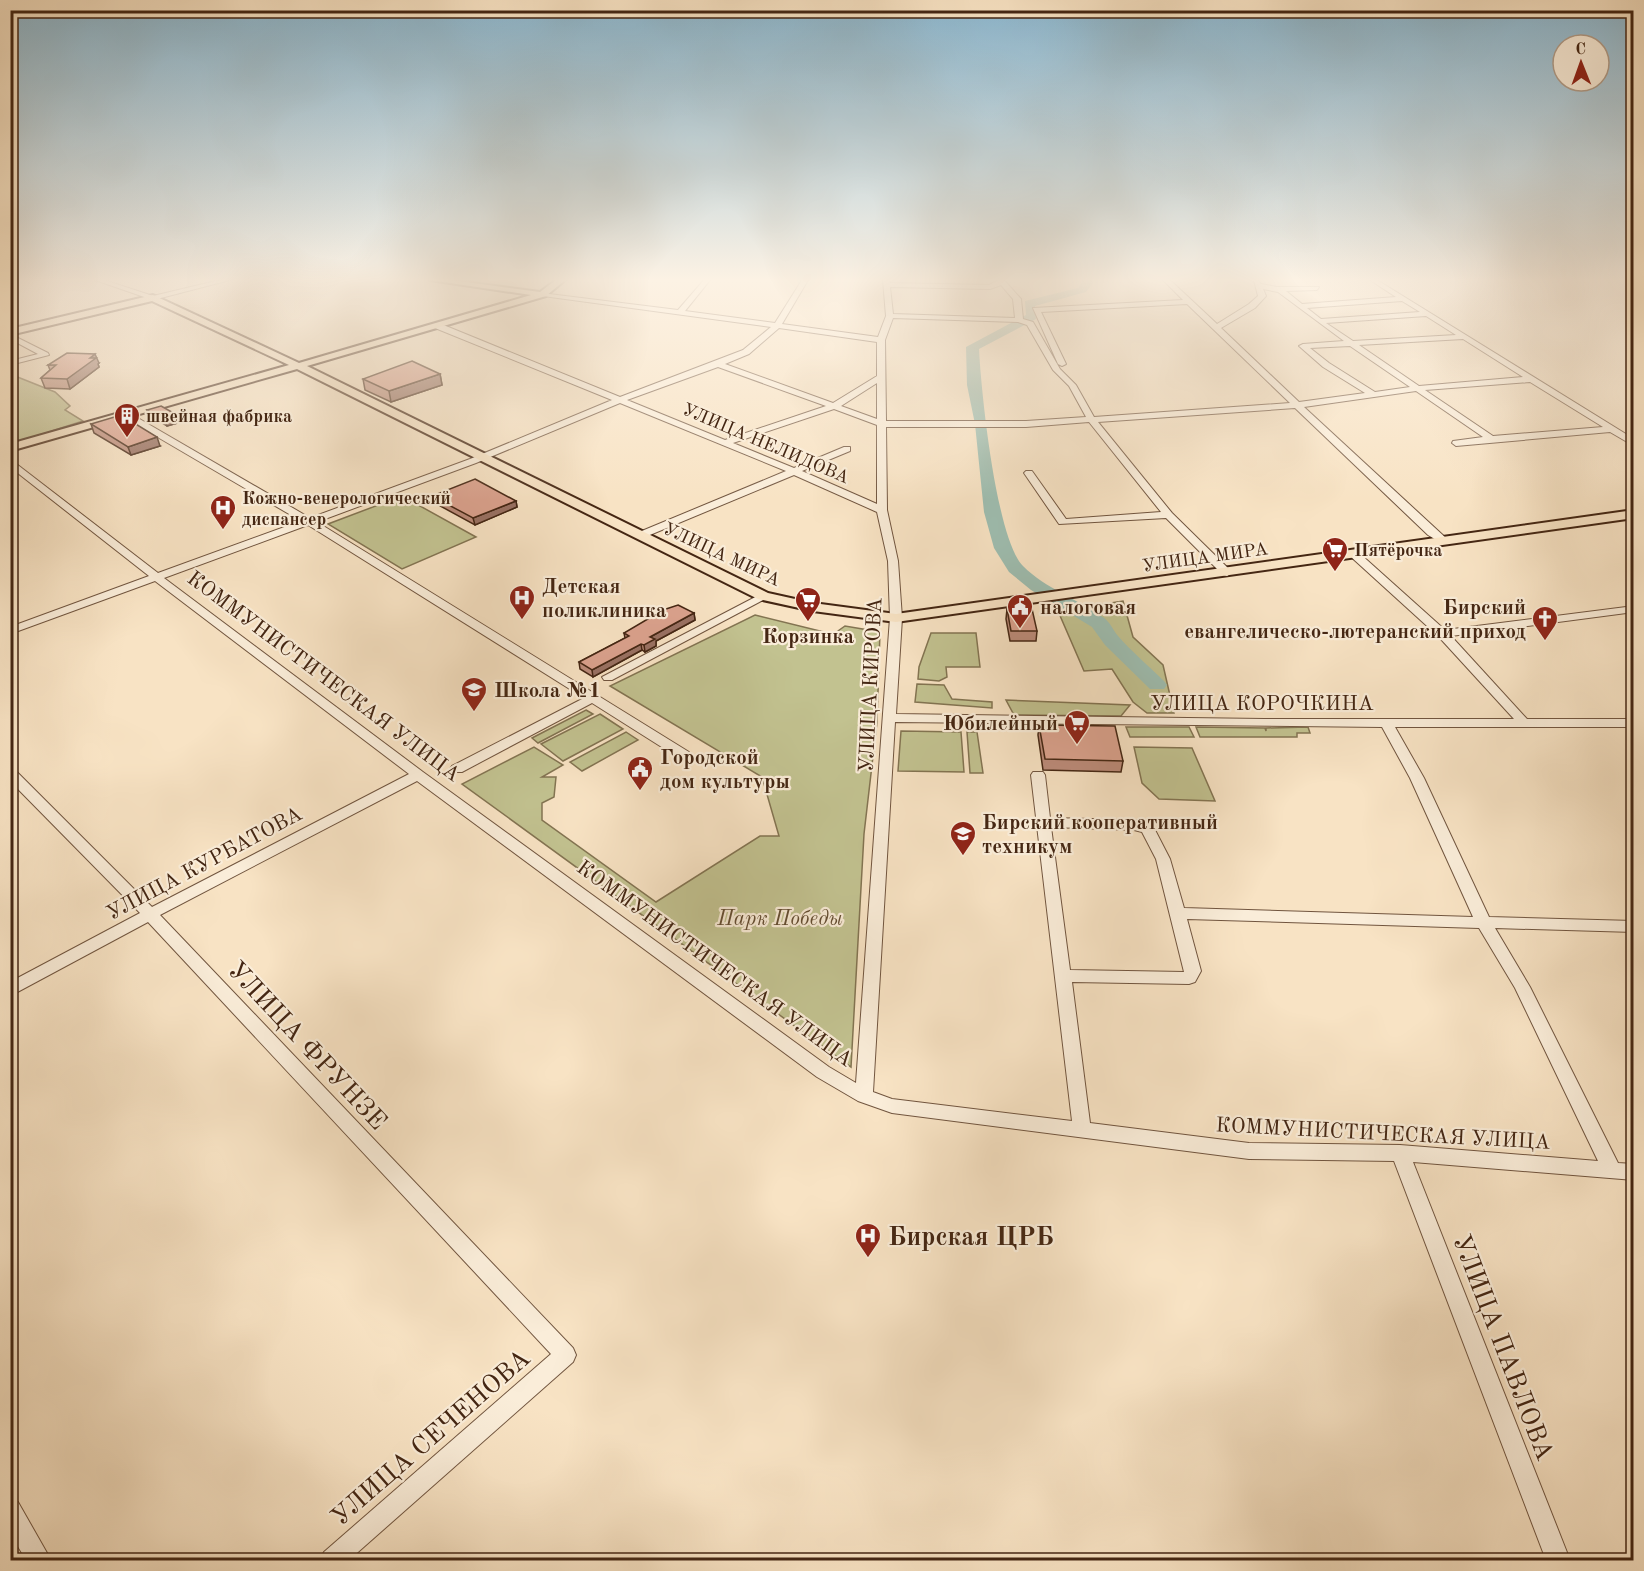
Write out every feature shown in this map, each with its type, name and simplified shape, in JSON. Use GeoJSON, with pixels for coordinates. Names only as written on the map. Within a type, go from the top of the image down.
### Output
{"type":"FeatureCollection","features":[{"type":"Feature","properties":{"kind":"main road","name":"УЛИЦА МИРА"},"geometry":{"type":"LineString","coordinates":[[271,353],[763,596],[798,606],[897,618],[1634,514]]}},
{"type":"Feature","properties":{"kind":"main road"},"geometry":{"type":"LineString","coordinates":[[10,448],[342,353]]}},
{"type":"Feature","properties":{"kind":"street"},"geometry":{"type":"LineString","coordinates":[[10,363],[45,355],[42,353]]}},
{"type":"Feature","properties":{"kind":"street","name":"УЛИЦА НЕЛИДОВА"},"geometry":{"type":"LineString","coordinates":[[505,353],[796,472],[882,510]]}},
{"type":"Feature","properties":{"kind":"street"},"geometry":{"type":"LineString","coordinates":[[10,631],[310,522],[741,353]]}},
{"type":"Feature","properties":{"kind":"street","name":"УЛИЦА КИРОВА"},"geometry":{"type":"LineString","coordinates":[[864,1096],[897,618],[893,561],[882,510],[881,353]]}},
{"type":"Feature","properties":{"kind":"street"},"geometry":{"type":"LineString","coordinates":[[1047,353],[1057,370],[1072,385]]}},
{"type":"Feature","properties":{"kind":"street"},"geometry":{"type":"LineString","coordinates":[[1057,353],[1091,419],[1168,515],[1227,573]]}},
{"type":"Feature","properties":{"kind":"street"},"geometry":{"type":"LineString","coordinates":[[1243,353],[1443,541]]}},
{"type":"Feature","properties":{"kind":"street"},"geometry":{"type":"LineString","coordinates":[[1312,353],[1326,365],[1374,395]]}},
{"type":"Feature","properties":{"kind":"street"},"geometry":{"type":"LineString","coordinates":[[1368,353],[1491,439]]}},
{"type":"Feature","properties":{"kind":"street"},"geometry":{"type":"LineString","coordinates":[[1492,353],[1634,443]]}},
{"type":"Feature","properties":{"kind":"street"},"geometry":{"type":"LineString","coordinates":[[718,364],[883,424],[1026,424],[1298,405],[1419,388],[1534,379]]}},
{"type":"Feature","properties":{"kind":"street"},"geometry":{"type":"LineString","coordinates":[[725,443],[834,406],[881,377]]}},
{"type":"Feature","properties":{"kind":"street"},"geometry":{"type":"LineString","coordinates":[[128,416],[310,522],[684,755]]}},
{"type":"Feature","properties":{"kind":"street"},"geometry":{"type":"LineString","coordinates":[[1456,443],[1612,429]]}},
{"type":"Feature","properties":{"kind":"street"},"geometry":{"type":"LineString","coordinates":[[641,535],[796,472],[847,448]]}},
{"type":"Feature","properties":{"kind":"street","name":"КОММУНИСТИЧЕСКАЯ УЛИЦА"},"geometry":{"type":"LineString","coordinates":[[10,462],[156,577],[418,775],[823,1072],[864,1096],[892,1106],[1249,1151],[1400,1153],[1634,1172]]}},
{"type":"Feature","properties":{"kind":"street"},"geometry":{"type":"LineString","coordinates":[[1029,473],[1063,522],[1168,515]]}},
{"type":"Feature","properties":{"kind":"street"},"geometry":{"type":"LineString","coordinates":[[1354,554],[1442,634],[1524,722]]}},
{"type":"Feature","properties":{"kind":"street"},"geometry":{"type":"LineString","coordinates":[[608,677],[763,596]]}},
{"type":"Feature","properties":{"kind":"street"},"geometry":{"type":"LineString","coordinates":[[1442,634],[1634,609]]}},
{"type":"Feature","properties":{"kind":"street"},"geometry":{"type":"LineString","coordinates":[[457,770],[592,698]]}},
{"type":"Feature","properties":{"kind":"street","name":"УЛИЦА КОРОЧКИНА"},"geometry":{"type":"LineString","coordinates":[[889,718],[1634,723]]}},
{"type":"Feature","properties":{"kind":"street"},"geometry":{"type":"LineString","coordinates":[[1386,723],[1417,778],[1483,921],[1522,987],[1612,1170]]}},
{"type":"Feature","properties":{"kind":"street","name":"УЛИЦА ФРУНЗЕ"},"geometry":{"type":"LineString","coordinates":[[10,773],[150,914],[566,1355]]}},
{"type":"Feature","properties":{"kind":"street","name":"УЛИЦА КУРБАТОВА"},"geometry":{"type":"LineString","coordinates":[[10,990],[150,914],[418,775]]}},
{"type":"Feature","properties":{"kind":"street"},"geometry":{"type":"LineString","coordinates":[[1038,775],[1046,822],[1082,1129]]}},
{"type":"Feature","properties":{"kind":"street"},"geometry":{"type":"LineString","coordinates":[[1046,822],[1135,825],[1148,829],[1162,859],[1192,971],[1189,978],[1064,976]]}},
{"type":"Feature","properties":{"kind":"street"},"geometry":{"type":"LineString","coordinates":[[1178,913],[1634,927]]}},
{"type":"Feature","properties":{"kind":"street","name":"УЛИЦА ПАВЛОВА"},"geometry":{"type":"LineString","coordinates":[[1400,1153],[1558,1560]]}},
{"type":"Feature","properties":{"kind":"street","name":"УЛИЦА СЕЧЕНОВА"},"geometry":{"type":"LineString","coordinates":[[333,1560],[566,1355]]}},
{"type":"Feature","properties":{"kind":"street"},"geometry":{"type":"LineString","coordinates":[[10,1510],[39,1560]]}},
{"type":"Feature","properties":{"kind":"green space"},"geometry":{"type":"Polygon","coordinates":[[[10,374],[55,392],[70,406],[65,410],[83,421],[11,444],[10,374]]]}},
{"type":"Feature","properties":{"kind":"green space"},"geometry":{"type":"Polygon","coordinates":[[[402,496],[476,537],[402,569],[328,524],[402,496]]]}},
{"type":"Feature","properties":{"kind":"green space"},"geometry":{"type":"Polygon","coordinates":[[[1123,601],[1133,637],[1163,665],[1174,713],[1147,713],[1133,702],[1112,669],[1084,671],[1058,611],[1123,601]]]}},
{"type":"Feature","properties":{"kind":"green space","name":"Парк Победы"},"geometry":{"type":"Polygon","coordinates":[[[755,615],[828,633],[835,633],[845,626],[880,632],[877,722],[864,834],[851,1067],[462,784],[534,747],[563,765],[542,777],[556,777],[554,797],[542,803],[542,820],[656,902],[760,836],[779,836],[762,777],[610,686],[755,615]]]}},
{"type":"Feature","properties":{"kind":"green space"},"geometry":{"type":"Polygon","coordinates":[[[931,633],[976,633],[980,667],[946,667],[947,677],[939,681],[918,679],[919,667],[931,633]]]}},
{"type":"Feature","properties":{"kind":"green space"},"geometry":{"type":"Polygon","coordinates":[[[917,684],[944,685],[952,699],[992,702],[992,708],[915,702],[917,684]]]}},
{"type":"Feature","properties":{"kind":"green space"},"geometry":{"type":"Polygon","coordinates":[[[1006,700],[1130,705],[1121,716],[1014,715],[1006,700]]]}},
{"type":"Feature","properties":{"kind":"green space"},"geometry":{"type":"Polygon","coordinates":[[[586,710],[593,714],[538,743],[532,738],[586,710]]]}},
{"type":"Feature","properties":{"kind":"green space"},"geometry":{"type":"Polygon","coordinates":[[[600,714],[623,729],[563,761],[541,744],[600,714]]]}},
{"type":"Feature","properties":{"kind":"green space"},"geometry":{"type":"Polygon","coordinates":[[[1126,727],[1189,727],[1194,737],[1130,737],[1126,727]]]}},
{"type":"Feature","properties":{"kind":"green space"},"geometry":{"type":"Polygon","coordinates":[[[1196,727],[1265,728],[1266,731],[1266,728],[1308,727],[1310,733],[1297,733],[1297,737],[1200,737],[1196,727]]]}},
{"type":"Feature","properties":{"kind":"green space"},"geometry":{"type":"Polygon","coordinates":[[[901,731],[961,732],[964,772],[898,771],[901,731]]]}},
{"type":"Feature","properties":{"kind":"green space"},"geometry":{"type":"Polygon","coordinates":[[[626,732],[638,740],[582,771],[570,762],[626,732]]]}},
{"type":"Feature","properties":{"kind":"green space"},"geometry":{"type":"Polygon","coordinates":[[[967,732],[977,732],[983,773],[970,773],[967,732]]]}},
{"type":"Feature","properties":{"kind":"green space"},"geometry":{"type":"Polygon","coordinates":[[[1134,747],[1192,748],[1215,801],[1159,799],[1142,783],[1134,747]]]}},
{"type":"Feature","properties":{"kind":"building"},"geometry":{"type":"Polygon","coordinates":[[[67,353],[95,354],[90,358],[96,358],[67,379],[41,378],[56,365],[48,365],[67,353]]]}},
{"type":"Feature","properties":{"kind":"building"},"geometry":{"type":"Polygon","coordinates":[[[412,361],[440,374],[389,391],[363,379],[412,361]]]}},
{"type":"Feature","properties":{"kind":"building"},"geometry":{"type":"Polygon","coordinates":[[[161,406],[179,416],[165,421],[147,410],[161,406]]]}},
{"type":"Feature","properties":{"kind":"building"},"geometry":{"type":"Polygon","coordinates":[[[121,415],[157,437],[128,447],[91,424],[121,415]]]}},
{"type":"Feature","properties":{"kind":"building"},"geometry":{"type":"Polygon","coordinates":[[[475,479],[516,501],[473,518],[432,496],[475,479]]]}},
{"type":"Feature","properties":{"kind":"building"},"geometry":{"type":"Polygon","coordinates":[[[678,605],[694,613],[650,637],[655,639],[592,670],[579,662],[629,636],[624,633],[663,610],[678,605]]]}},
{"type":"Feature","properties":{"kind":"building"},"geometry":{"type":"Polygon","coordinates":[[[1007,609],[1032,609],[1037,631],[1011,631],[1007,609]]]}},
{"type":"Feature","properties":{"kind":"building","name":"Юбилейный"},"geometry":{"type":"Polygon","coordinates":[[[1039,725],[1115,726],[1123,761],[1045,759],[1039,725]]]}},
{"type":"Feature","properties":{"kind":"waterway"},"geometry":{"type":"LineString","coordinates":[[972,353],[974,385],[980,421]]}},
{"type":"Feature","properties":{"kind":"waterway"},"geometry":{"type":"LineString","coordinates":[[981,426],[992,512],[1003,548],[1015,568],[1037,586],[1099,623],[1112,641],[1157,685]]}},
{"type":"Feature","properties":{"kind":"place","name":"швейная фабрика"},"geometry":{"type":"Point","coordinates":[127,439]}},
{"type":"Feature","properties":{"kind":"place","name":"Кожно-венерологический диспансер"},"geometry":{"type":"Point","coordinates":[223,531]}},
{"type":"Feature","properties":{"kind":"place","name":"Пятёрочка"},"geometry":{"type":"Point","coordinates":[1335,573]}},
{"type":"Feature","properties":{"kind":"place","name":"Детская поликлиника"},"geometry":{"type":"Point","coordinates":[522,621]}},
{"type":"Feature","properties":{"kind":"place","name":"Корзинка"},"geometry":{"type":"Point","coordinates":[808,623]}},
{"type":"Feature","properties":{"kind":"place","name":"налоговая"},"geometry":{"type":"Point","coordinates":[1020,630]}},
{"type":"Feature","properties":{"kind":"place","name":"Бирский евангелическо-лютеранский приход"},"geometry":{"type":"Point","coordinates":[1545,642]}},
{"type":"Feature","properties":{"kind":"place","name":"Школа №1"},"geometry":{"type":"Point","coordinates":[474,713]}},
{"type":"Feature","properties":{"kind":"place","name":"Юбилейный"},"geometry":{"type":"Point","coordinates":[1077,746]}},
{"type":"Feature","properties":{"kind":"place","name":"Городской дом культуры"},"geometry":{"type":"Point","coordinates":[640,792]}},
{"type":"Feature","properties":{"kind":"place","name":"Бирский кооперативный техникум"},"geometry":{"type":"Point","coordinates":[963,857]}},
{"type":"Feature","properties":{"kind":"place","name":"Бирская ЦРБ"},"geometry":{"type":"Point","coordinates":[868,1259]}}]}
